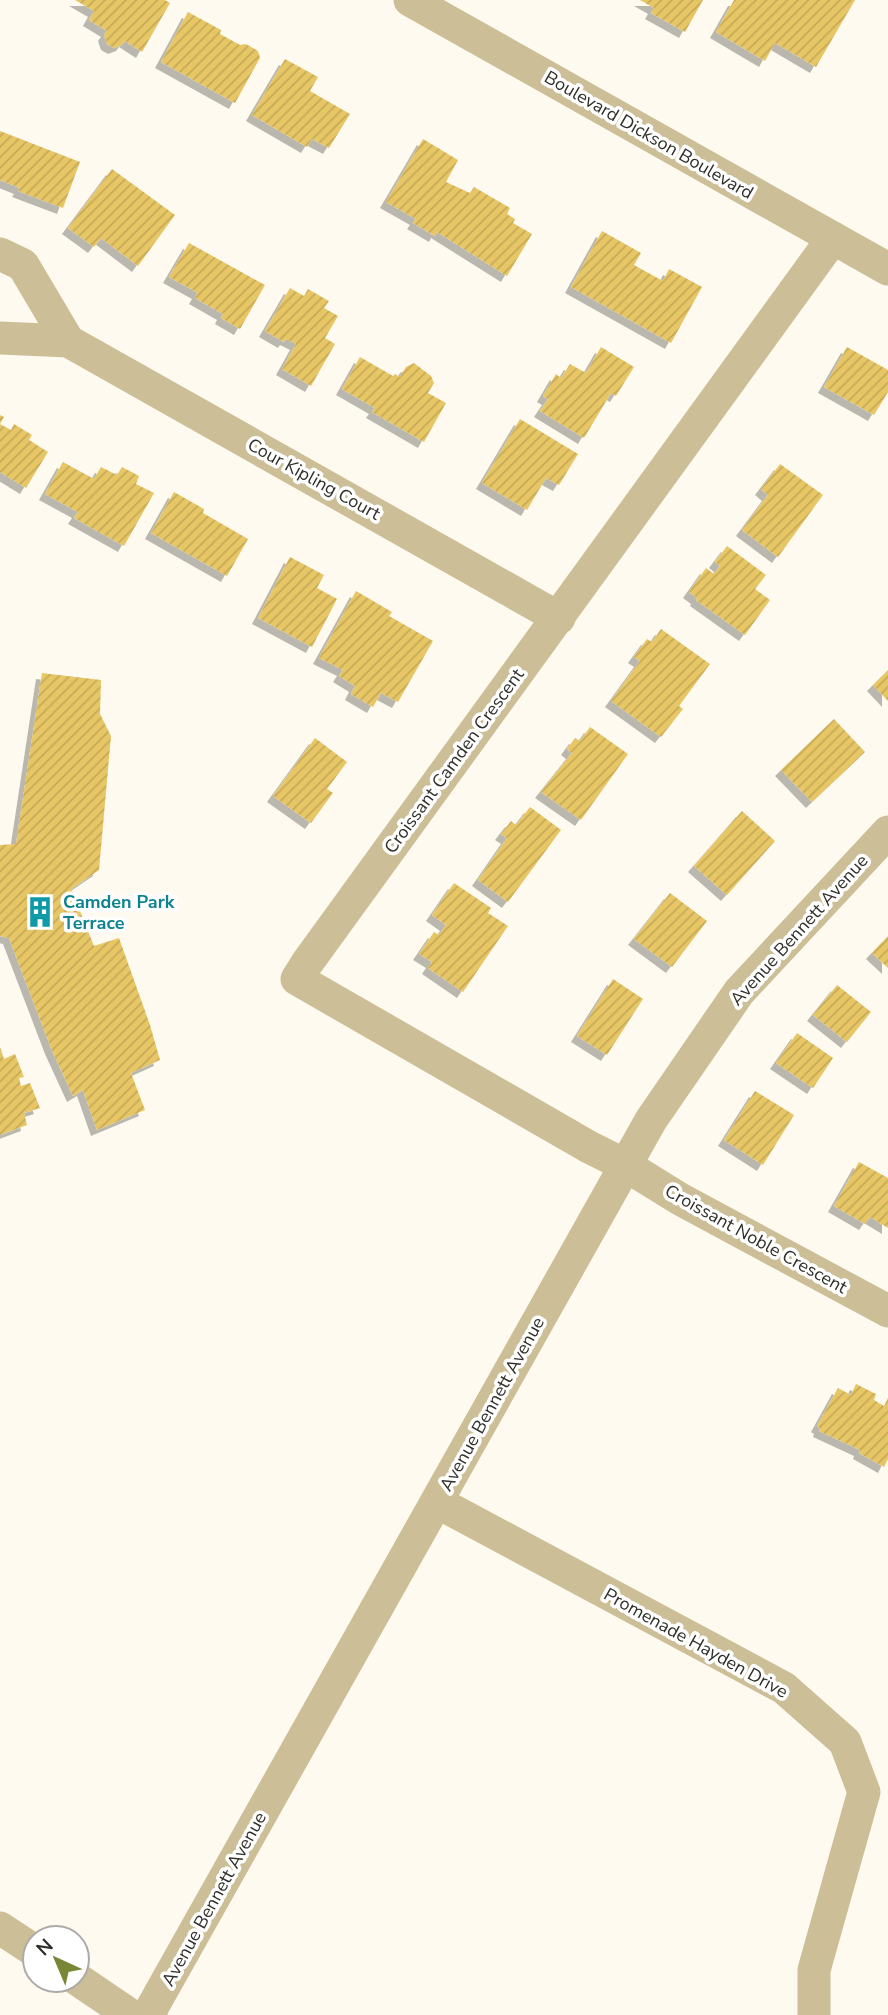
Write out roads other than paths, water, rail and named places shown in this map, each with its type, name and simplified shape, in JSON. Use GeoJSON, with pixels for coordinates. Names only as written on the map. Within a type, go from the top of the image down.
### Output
{"type":"FeatureCollection","features":[{"type":"Feature","properties":{"kind":"street","name":"Boulevard Dickson Boulevard"},"geometry":{"type":"LineString","coordinates":[[410,0],[888,268]]}},
{"type":"Feature","properties":{"kind":"street","name":"Croissant Camden Crescent"},"geometry":{"type":"LineString","coordinates":[[625,1164],[589,1147],[297,979],[833,238]]}},
{"type":"Feature","properties":{"kind":"street","name":"Cour Kipling Court"},"geometry":{"type":"LineString","coordinates":[[0,254],[23,265],[68,341]]}},
{"type":"Feature","properties":{"kind":"street","name":"Cour Kipling Court"},"geometry":{"type":"LineString","coordinates":[[0,338],[68,341],[559,618]]}},
{"type":"Feature","properties":{"kind":"street","name":"Avenue Bennett Avenue"},"geometry":{"type":"LineString","coordinates":[[150,2015],[651,1120],[739,992],[888,832]]}},
{"type":"Feature","properties":{"kind":"street","name":"Croissant Noble Crescent"},"geometry":{"type":"LineString","coordinates":[[625,1164],[680,1199],[888,1311]]}},
{"type":"Feature","properties":{"kind":"street","name":"Promenade Hayden Drive"},"geometry":{"type":"LineString","coordinates":[[437,1502],[784,1688],[845,1742],[864,1792],[814,1970],[814,2015]]}},
{"type":"Feature","properties":{"kind":"street"},"geometry":{"type":"LineString","coordinates":[[0,1928],[21,1942]]}},
{"type":"Feature","properties":{"kind":"street"},"geometry":{"type":"LineString","coordinates":[[91,1989],[130,2015]]}},
{"type":"Feature","properties":{"kind":"place","name":"Camden Park Terrace"},"geometry":{"type":"Point","coordinates":[40,912]}}]}
